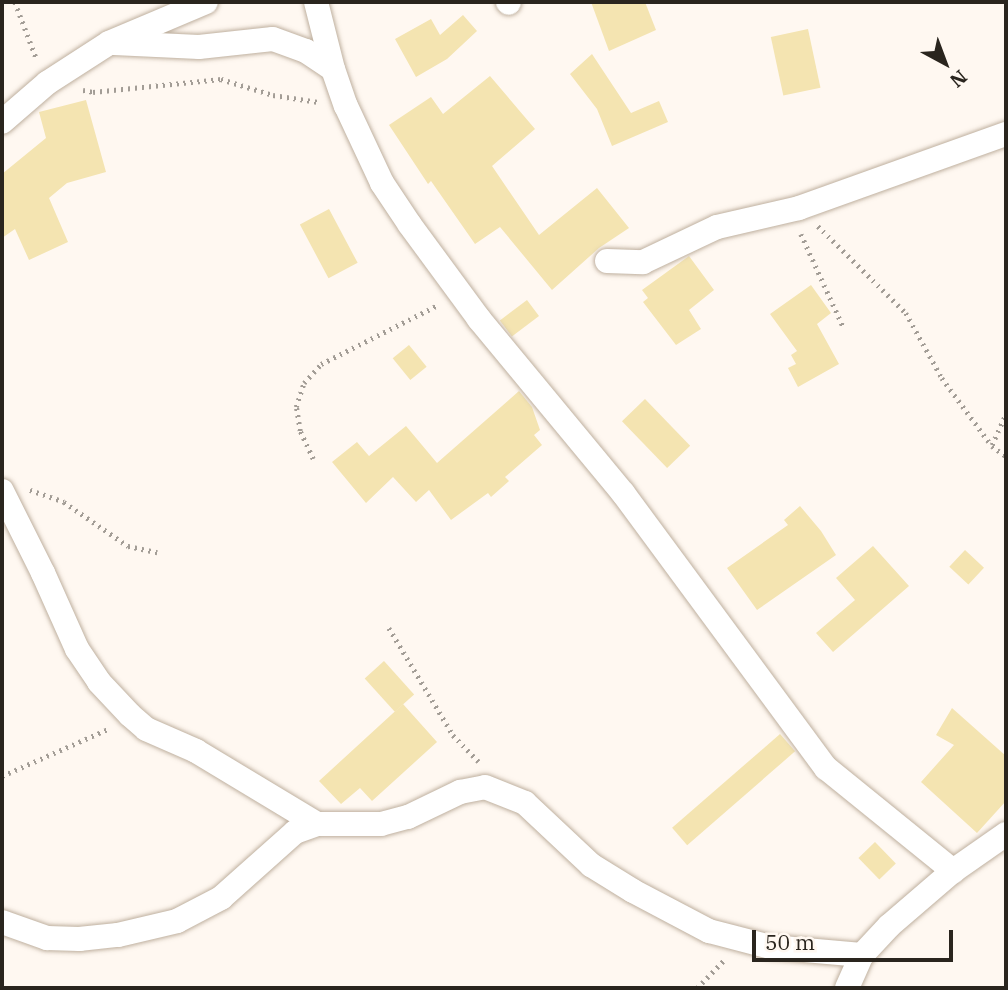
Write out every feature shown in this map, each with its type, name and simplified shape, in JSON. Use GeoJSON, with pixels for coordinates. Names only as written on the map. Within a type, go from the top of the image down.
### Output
{"type":"FeatureCollection","features":[{"type":"Feature","properties":{"kind":"street"},"geometry":{"type":"LineString","coordinates":[[2,122],[47,83],[109,43],[206,2]]}},
{"type":"Feature","properties":{"kind":"street"},"geometry":{"type":"LineString","coordinates":[[316,2],[333,69],[346,106],[382,183],[458,289],[624,493],[826,768],[953,871]]}},
{"type":"Feature","properties":{"kind":"street"},"geometry":{"type":"LineString","coordinates":[[109,43],[199,47],[274,39],[306,51],[333,69]]}},
{"type":"Feature","properties":{"kind":"street"},"geometry":{"type":"LineString","coordinates":[[607,261],[643,262],[717,227],[795,209],[1006,134]]}},
{"type":"Feature","properties":{"kind":"street"},"geometry":{"type":"LineString","coordinates":[[13,490],[76,649],[99,682],[146,729],[197,751],[317,824]]}},
{"type":"Feature","properties":{"kind":"street"},"geometry":{"type":"LineString","coordinates":[[2,922],[47,938],[79,939],[118,935],[177,921],[221,898],[295,832],[317,824],[381,824],[408,817],[460,792],[485,787],[501,791],[525,803],[591,865],[622,885],[709,931],[771,947],[863,955]]}},
{"type":"Feature","properties":{"kind":"street"},"geometry":{"type":"LineString","coordinates":[[847,988],[863,955],[889,926],[953,871],[1006,834]]}},
{"type":"Feature","properties":{"kind":"path"},"geometry":{"type":"LineString","coordinates":[[15,2],[47,83],[93,92],[221,79],[272,95],[346,106]]}},
{"type":"Feature","properties":{"kind":"path"},"geometry":{"type":"LineString","coordinates":[[795,209],[843,326]]}},
{"type":"Feature","properties":{"kind":"path"},"geometry":{"type":"LineString","coordinates":[[795,209],[906,313],[942,378],[992,446],[1006,456]]}},
{"type":"Feature","properties":{"kind":"path"},"geometry":{"type":"LineString","coordinates":[[313,459],[300,430],[296,407],[304,383],[321,364],[432,310],[458,289]]}},
{"type":"Feature","properties":{"kind":"path"},"geometry":{"type":"LineString","coordinates":[[992,446],[1006,413]]}},
{"type":"Feature","properties":{"kind":"path"},"geometry":{"type":"LineString","coordinates":[[13,490],[64,502],[128,546],[157,552]]}},
{"type":"Feature","properties":{"kind":"path"},"geometry":{"type":"LineString","coordinates":[[388,628],[453,735],[479,762],[501,791]]}},
{"type":"Feature","properties":{"kind":"path"},"geometry":{"type":"LineString","coordinates":[[2,776],[116,725],[130,715]]}},
{"type":"Feature","properties":{"kind":"path"},"geometry":{"type":"LineString","coordinates":[[697,988],[743,941]]}},
{"type":"Feature","properties":{"kind":"building"},"geometry":{"type":"Polygon","coordinates":[[[591,2],[645,2],[656,30],[609,51],[591,2]]]}},
{"type":"Feature","properties":{"kind":"building"},"geometry":{"type":"Polygon","coordinates":[[[463,15],[477,31],[447,59],[416,77],[395,39],[431,19],[440,35],[463,15]]]}},
{"type":"Feature","properties":{"kind":"building"},"geometry":{"type":"Polygon","coordinates":[[[808,29],[820,88],[783,96],[771,37],[808,29]]]}},
{"type":"Feature","properties":{"kind":"building"},"geometry":{"type":"Polygon","coordinates":[[[592,54],[631,113],[659,101],[668,122],[612,146],[597,109],[570,74],[592,54]]]}},
{"type":"Feature","properties":{"kind":"building"},"geometry":{"type":"Polygon","coordinates":[[[490,76],[535,129],[492,166],[539,235],[597,188],[629,228],[599,248],[552,290],[500,227],[475,244],[431,181],[428,184],[389,125],[431,97],[443,114],[490,76]]]}},
{"type":"Feature","properties":{"kind":"building"},"geometry":{"type":"Polygon","coordinates":[[[86,100],[106,172],[67,183],[49,198],[68,242],[29,260],[15,229],[2,238],[2,174],[46,138],[39,112],[86,100]]]}},
{"type":"Feature","properties":{"kind":"building"},"geometry":{"type":"Polygon","coordinates":[[[329,209],[358,263],[329,278],[300,224],[329,209]]]}},
{"type":"Feature","properties":{"kind":"building"},"geometry":{"type":"Polygon","coordinates":[[[689,256],[714,290],[689,310],[701,329],[676,345],[643,302],[648,298],[642,290],[689,256]]]}},
{"type":"Feature","properties":{"kind":"building"},"geometry":{"type":"Polygon","coordinates":[[[811,285],[831,313],[817,324],[839,364],[798,387],[788,368],[796,364],[791,355],[797,351],[770,314],[811,285]]]}},
{"type":"Feature","properties":{"kind":"building"},"geometry":{"type":"Polygon","coordinates":[[[527,300],[539,316],[512,336],[500,320],[527,300]]]}},
{"type":"Feature","properties":{"kind":"building"},"geometry":{"type":"Polygon","coordinates":[[[409,345],[427,367],[410,380],[393,358],[409,345]]]}},
{"type":"Feature","properties":{"kind":"building"},"geometry":{"type":"Polygon","coordinates":[[[519,391],[532,407],[540,430],[534,435],[542,445],[505,477],[509,481],[491,497],[488,493],[451,520],[429,490],[416,502],[393,477],[366,503],[332,462],[357,442],[369,456],[406,426],[437,463],[519,391]]]}},
{"type":"Feature","properties":{"kind":"building"},"geometry":{"type":"Polygon","coordinates":[[[645,399],[690,446],[667,468],[622,421],[645,399]]]}},
{"type":"Feature","properties":{"kind":"building"},"geometry":{"type":"Polygon","coordinates":[[[800,506],[821,531],[836,555],[757,610],[727,568],[788,525],[784,520],[800,506]]]}},
{"type":"Feature","properties":{"kind":"building"},"geometry":{"type":"Polygon","coordinates":[[[873,546],[909,586],[833,652],[816,633],[855,600],[836,578],[873,546]]]}},
{"type":"Feature","properties":{"kind":"building"},"geometry":{"type":"Polygon","coordinates":[[[965,550],[984,568],[968,585],[949,567],[965,550]]]}},
{"type":"Feature","properties":{"kind":"building"},"geometry":{"type":"Polygon","coordinates":[[[384,661],[414,694],[395,712],[365,678],[384,661]]]}},
{"type":"Feature","properties":{"kind":"building"},"geometry":{"type":"Polygon","coordinates":[[[403,704],[437,742],[372,801],[360,788],[341,804],[319,781],[403,704]]]}},
{"type":"Feature","properties":{"kind":"building"},"geometry":{"type":"Polygon","coordinates":[[[952,708],[1006,756],[1006,801],[977,833],[921,782],[954,745],[936,735],[952,708]]]}},
{"type":"Feature","properties":{"kind":"building"},"geometry":{"type":"Polygon","coordinates":[[[780,734],[795,751],[687,845],[672,828],[780,734]]]}},
{"type":"Feature","properties":{"kind":"building"},"geometry":{"type":"Polygon","coordinates":[[[875,842],[896,864],[879,880],[858,858],[875,842]]]}}]}
